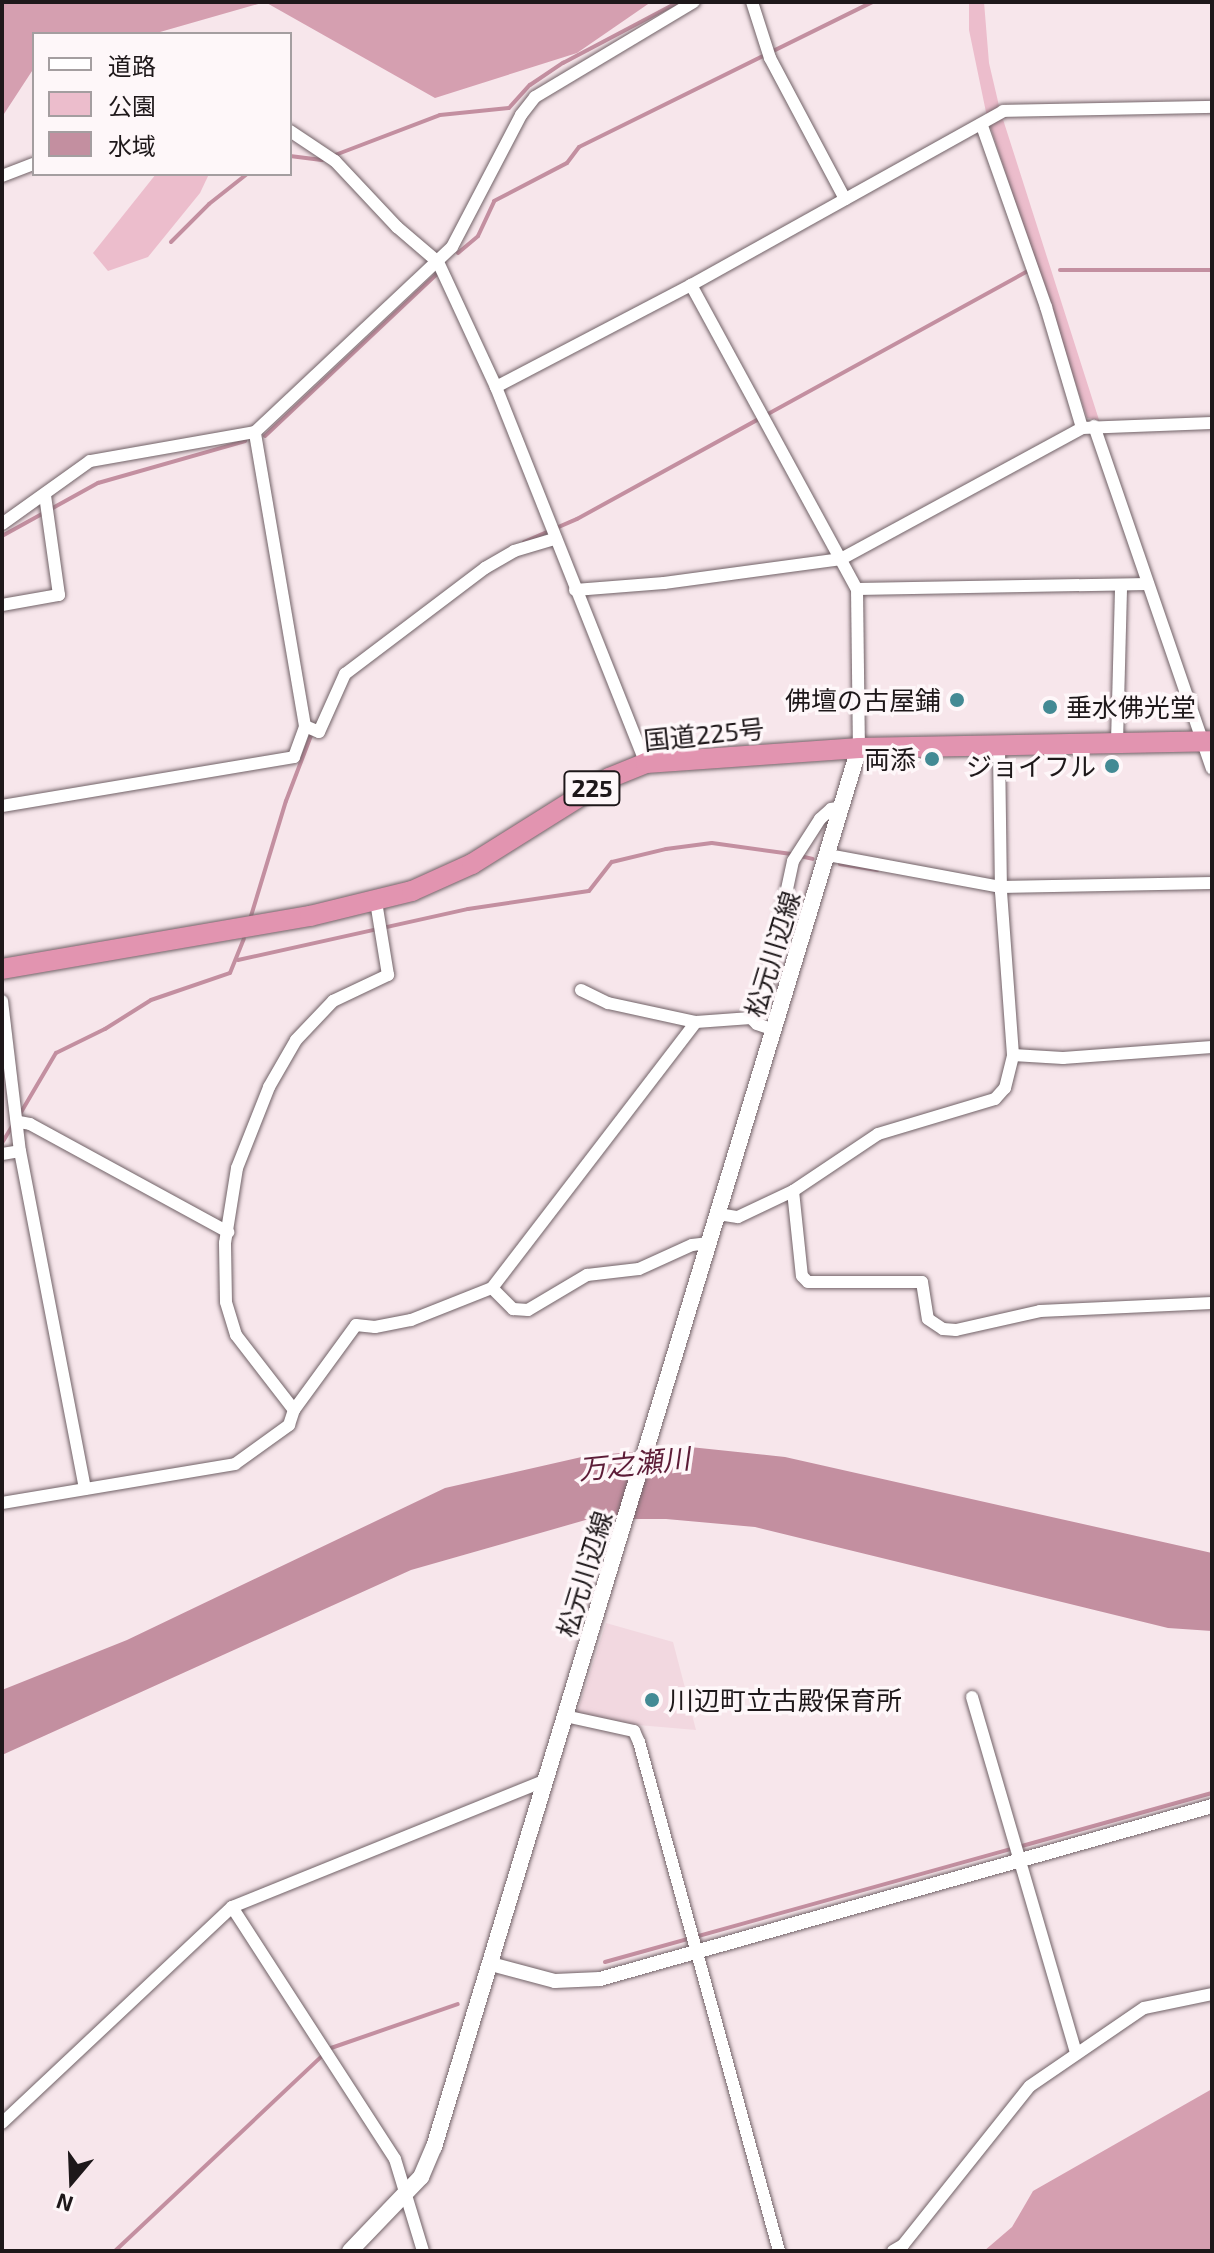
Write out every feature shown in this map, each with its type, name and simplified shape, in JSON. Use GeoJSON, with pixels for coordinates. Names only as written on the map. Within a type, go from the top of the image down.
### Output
{"type":"FeatureCollection","features":[{"type":"Feature","properties":{"kind":"highway","name":"国道225号"},"geometry":{"type":"LineString","coordinates":[[2,969],[376,902],[440,881],[609,778],[646,763],[859,748],[1208,742]]}},
{"type":"Feature","properties":{"kind":"main road","name":"松元川辺線"},"geometry":{"type":"LineString","coordinates":[[350,2251],[408,2193],[429,2162],[859,748]]}},
{"type":"Feature","properties":{"kind":"street"},"geometry":{"type":"LineString","coordinates":[[2,524],[46,505],[90,461],[255,432],[452,247],[521,115],[535,97],[694,2]]}},
{"type":"Feature","properties":{"kind":"street"},"geometry":{"type":"LineString","coordinates":[[752,2],[768,54],[845,199]]}},
{"type":"Feature","properties":{"kind":"street"},"geometry":{"type":"LineString","coordinates":[[496,387],[691,285],[982,126],[1003,111],[1212,107]]}},
{"type":"Feature","properties":{"kind":"street"},"geometry":{"type":"LineString","coordinates":[[982,126],[1088,427],[1208,742],[1212,768]]}},
{"type":"Feature","properties":{"kind":"street"},"geometry":{"type":"LineString","coordinates":[[292,132],[330,158],[397,227],[438,262],[496,387],[552,534],[646,763]]}},
{"type":"Feature","properties":{"kind":"street"},"geometry":{"type":"LineString","coordinates":[[2,176],[32,165]]}},
{"type":"Feature","properties":{"kind":"street"},"geometry":{"type":"LineString","coordinates":[[691,285],[857,589],[859,748]]}},
{"type":"Feature","properties":{"kind":"street"},"geometry":{"type":"LineString","coordinates":[[575,590],[664,583],[841,559],[1088,427],[1212,423]]}},
{"type":"Feature","properties":{"kind":"street"},"geometry":{"type":"LineString","coordinates":[[2,806],[294,757],[311,728],[255,432]]}},
{"type":"Feature","properties":{"kind":"street"},"geometry":{"type":"LineString","coordinates":[[2,605],[59,595],[46,505]]}},
{"type":"Feature","properties":{"kind":"street"},"geometry":{"type":"LineString","coordinates":[[311,728],[319,732],[345,674],[497,560],[552,534]]}},
{"type":"Feature","properties":{"kind":"street"},"geometry":{"type":"LineString","coordinates":[[857,589],[1121,587],[1148,584]]}},
{"type":"Feature","properties":{"kind":"street"},"geometry":{"type":"LineString","coordinates":[[1117,742],[1121,587]]}},
{"type":"Feature","properties":{"kind":"street"},"geometry":{"type":"LineString","coordinates":[[718,1214],[738,1217],[793,1191],[878,1134],[995,1099],[1005,1088],[1013,1055],[1001,890],[999,745]]}},
{"type":"Feature","properties":{"kind":"street"},"geometry":{"type":"LineString","coordinates":[[751,1018],[763,1001],[793,861],[820,819],[831,809],[842,807]]}},
{"type":"Feature","properties":{"kind":"street"},"geometry":{"type":"LineString","coordinates":[[828,855],[1001,890],[1212,883]]}},
{"type":"Feature","properties":{"kind":"street"},"geometry":{"type":"LineString","coordinates":[[294,1410],[236,1335],[223,1280],[241,1150],[269,1087],[296,1040],[333,1001],[388,975],[376,902]]}},
{"type":"Feature","properties":{"kind":"street"},"geometry":{"type":"LineString","coordinates":[[581,990],[608,1003],[696,1022],[751,1018],[757,1024],[774,1030]]}},
{"type":"Feature","properties":{"kind":"street"},"geometry":{"type":"LineString","coordinates":[[2,1001],[20,1151],[85,1489]]}},
{"type":"Feature","properties":{"kind":"street"},"geometry":{"type":"LineString","coordinates":[[2,1503],[235,1464],[289,1425],[294,1410],[356,1325],[375,1327],[411,1320],[492,1288],[687,1029],[696,1022]]}},
{"type":"Feature","properties":{"kind":"street"},"geometry":{"type":"LineString","coordinates":[[1013,1055],[1063,1058],[1212,1047]]}},
{"type":"Feature","properties":{"kind":"street"},"geometry":{"type":"LineString","coordinates":[[18,1117],[228,1232]]}},
{"type":"Feature","properties":{"kind":"street"},"geometry":{"type":"LineString","coordinates":[[2,1154],[20,1151]]}},
{"type":"Feature","properties":{"kind":"street"},"geometry":{"type":"LineString","coordinates":[[793,1191],[802,1276],[808,1282],[922,1282],[928,1319],[943,1329],[956,1330],[1040,1311],[1212,1303]]}},
{"type":"Feature","properties":{"kind":"street"},"geometry":{"type":"LineString","coordinates":[[492,1288],[513,1309],[528,1310],[587,1275],[639,1269],[692,1245],[709,1243]]}},
{"type":"Feature","properties":{"kind":"street"},"geometry":{"type":"LineString","coordinates":[[972,1697],[1076,2053]]}},
{"type":"Feature","properties":{"kind":"street"},"geometry":{"type":"LineString","coordinates":[[565,1716],[634,1731],[779,2251]]}},
{"type":"Feature","properties":{"kind":"street"},"geometry":{"type":"LineString","coordinates":[[2,2123],[232,1907],[544,1781]]}},
{"type":"Feature","properties":{"kind":"street"},"geometry":{"type":"LineString","coordinates":[[491,1964],[537,1977],[571,1982],[600,1979],[692,1943],[1018,1852],[1212,1806]]}},
{"type":"Feature","properties":{"kind":"street"},"geometry":{"type":"LineString","coordinates":[[232,1907],[395,2159],[408,2193],[423,2251]]}},
{"type":"Feature","properties":{"kind":"street"},"geometry":{"type":"LineString","coordinates":[[893,2251],[903,2245],[1030,2086],[1144,2008],[1212,1994]]}},
{"type":"Feature","properties":{"kind":"shaded area"},"geometry":{"type":"Polygon","coordinates":[[[2,2],[265,2],[160,32],[32,32],[32,71],[2,117],[2,2]]]}},
{"type":"Feature","properties":{"kind":"shaded area"},"geometry":{"type":"Polygon","coordinates":[[[265,2],[651,2],[577,53],[435,98],[265,2]]]}},
{"type":"Feature","properties":{"kind":"shaded area"},"geometry":{"type":"Polygon","coordinates":[[[606,1623],[673,1642],[696,1730],[638,1725],[577,1713],[606,1623]]]}},
{"type":"Feature","properties":{"kind":"shaded area"},"geometry":{"type":"Polygon","coordinates":[[[1212,2089],[1212,2251],[984,2251],[1012,2227],[1033,2191],[1212,2089]]]}},
{"type":"Feature","properties":{"kind":"green space"},"geometry":{"type":"Polygon","coordinates":[[[969,2],[984,2],[989,63],[1000,110],[1099,420],[1087,418],[987,117],[969,30],[969,2]]]}},
{"type":"Feature","properties":{"kind":"green space"},"geometry":{"type":"Polygon","coordinates":[[[154,176],[208,176],[200,193],[148,257],[108,271],[93,253],[154,176]]]}},
{"type":"Feature","properties":{"kind":"water","name":"万之瀬川"},"geometry":{"type":"Polygon","coordinates":[[[690,1447],[785,1457],[1212,1553],[1212,1631],[1168,1628],[755,1527],[666,1519],[589,1519],[411,1570],[2,1755],[2,1690],[127,1640],[445,1488],[586,1456],[690,1447]]]}},
{"type":"Feature","properties":{"kind":"waterway"},"geometry":{"type":"LineString","coordinates":[[292,156],[322,160],[440,115],[509,108],[530,85],[563,63],[678,2]]}},
{"type":"Feature","properties":{"kind":"waterway"},"geometry":{"type":"LineString","coordinates":[[458,253],[478,236],[494,201],[567,163],[579,147],[872,2]]}},
{"type":"Feature","properties":{"kind":"waterway"},"geometry":{"type":"LineString","coordinates":[[171,242],[209,204],[244,176]]}},
{"type":"Feature","properties":{"kind":"waterway"},"geometry":{"type":"LineString","coordinates":[[1060,270],[1212,270]]}},
{"type":"Feature","properties":{"kind":"waterway"},"geometry":{"type":"LineString","coordinates":[[524,542],[577,519],[1028,271]]}},
{"type":"Feature","properties":{"kind":"waterway"},"geometry":{"type":"LineString","coordinates":[[265,436],[436,275]]}},
{"type":"Feature","properties":{"kind":"waterway"},"geometry":{"type":"LineString","coordinates":[[2,536],[98,483],[245,441]]}},
{"type":"Feature","properties":{"kind":"waterway"},"geometry":{"type":"LineString","coordinates":[[251,916],[286,801],[312,733]]}},
{"type":"Feature","properties":{"kind":"waterway"},"geometry":{"type":"LineString","coordinates":[[238,960],[468,909],[589,891],[612,862],[666,849],[712,843],[791,854]]}},
{"type":"Feature","properties":{"kind":"waterway"},"geometry":{"type":"LineString","coordinates":[[800,856],[813,859]]}},
{"type":"Feature","properties":{"kind":"waterway"},"geometry":{"type":"LineString","coordinates":[[840,864],[878,870]]}},
{"type":"Feature","properties":{"kind":"waterway"},"geometry":{"type":"LineString","coordinates":[[20,1114],[56,1053],[105,1029],[151,1000],[230,973],[244,939]]}},
{"type":"Feature","properties":{"kind":"waterway"},"geometry":{"type":"LineString","coordinates":[[2,1143],[13,1125]]}},
{"type":"Feature","properties":{"kind":"waterway"},"geometry":{"type":"LineString","coordinates":[[605,1962],[1212,1793]]}},
{"type":"Feature","properties":{"kind":"waterway"},"geometry":{"type":"LineString","coordinates":[[331,2048],[458,2004]]}},
{"type":"Feature","properties":{"kind":"waterway"},"geometry":{"type":"LineString","coordinates":[[115,2251],[323,2055]]}},
{"type":"Feature","properties":{"kind":"place","name":"佛壇の古屋鋪"},"geometry":{"type":"Point","coordinates":[957,700]}},
{"type":"Feature","properties":{"kind":"place","name":"垂水佛光堂"},"geometry":{"type":"Point","coordinates":[1050,707]}},
{"type":"Feature","properties":{"kind":"place","name":"両添"},"geometry":{"type":"Point","coordinates":[932,759]}},
{"type":"Feature","properties":{"kind":"place","name":"ジョイフル"},"geometry":{"type":"Point","coordinates":[1112,766]}},
{"type":"Feature","properties":{"kind":"place","name":"川辺町立古殿保育所"},"geometry":{"type":"Point","coordinates":[652,1700]}}]}
